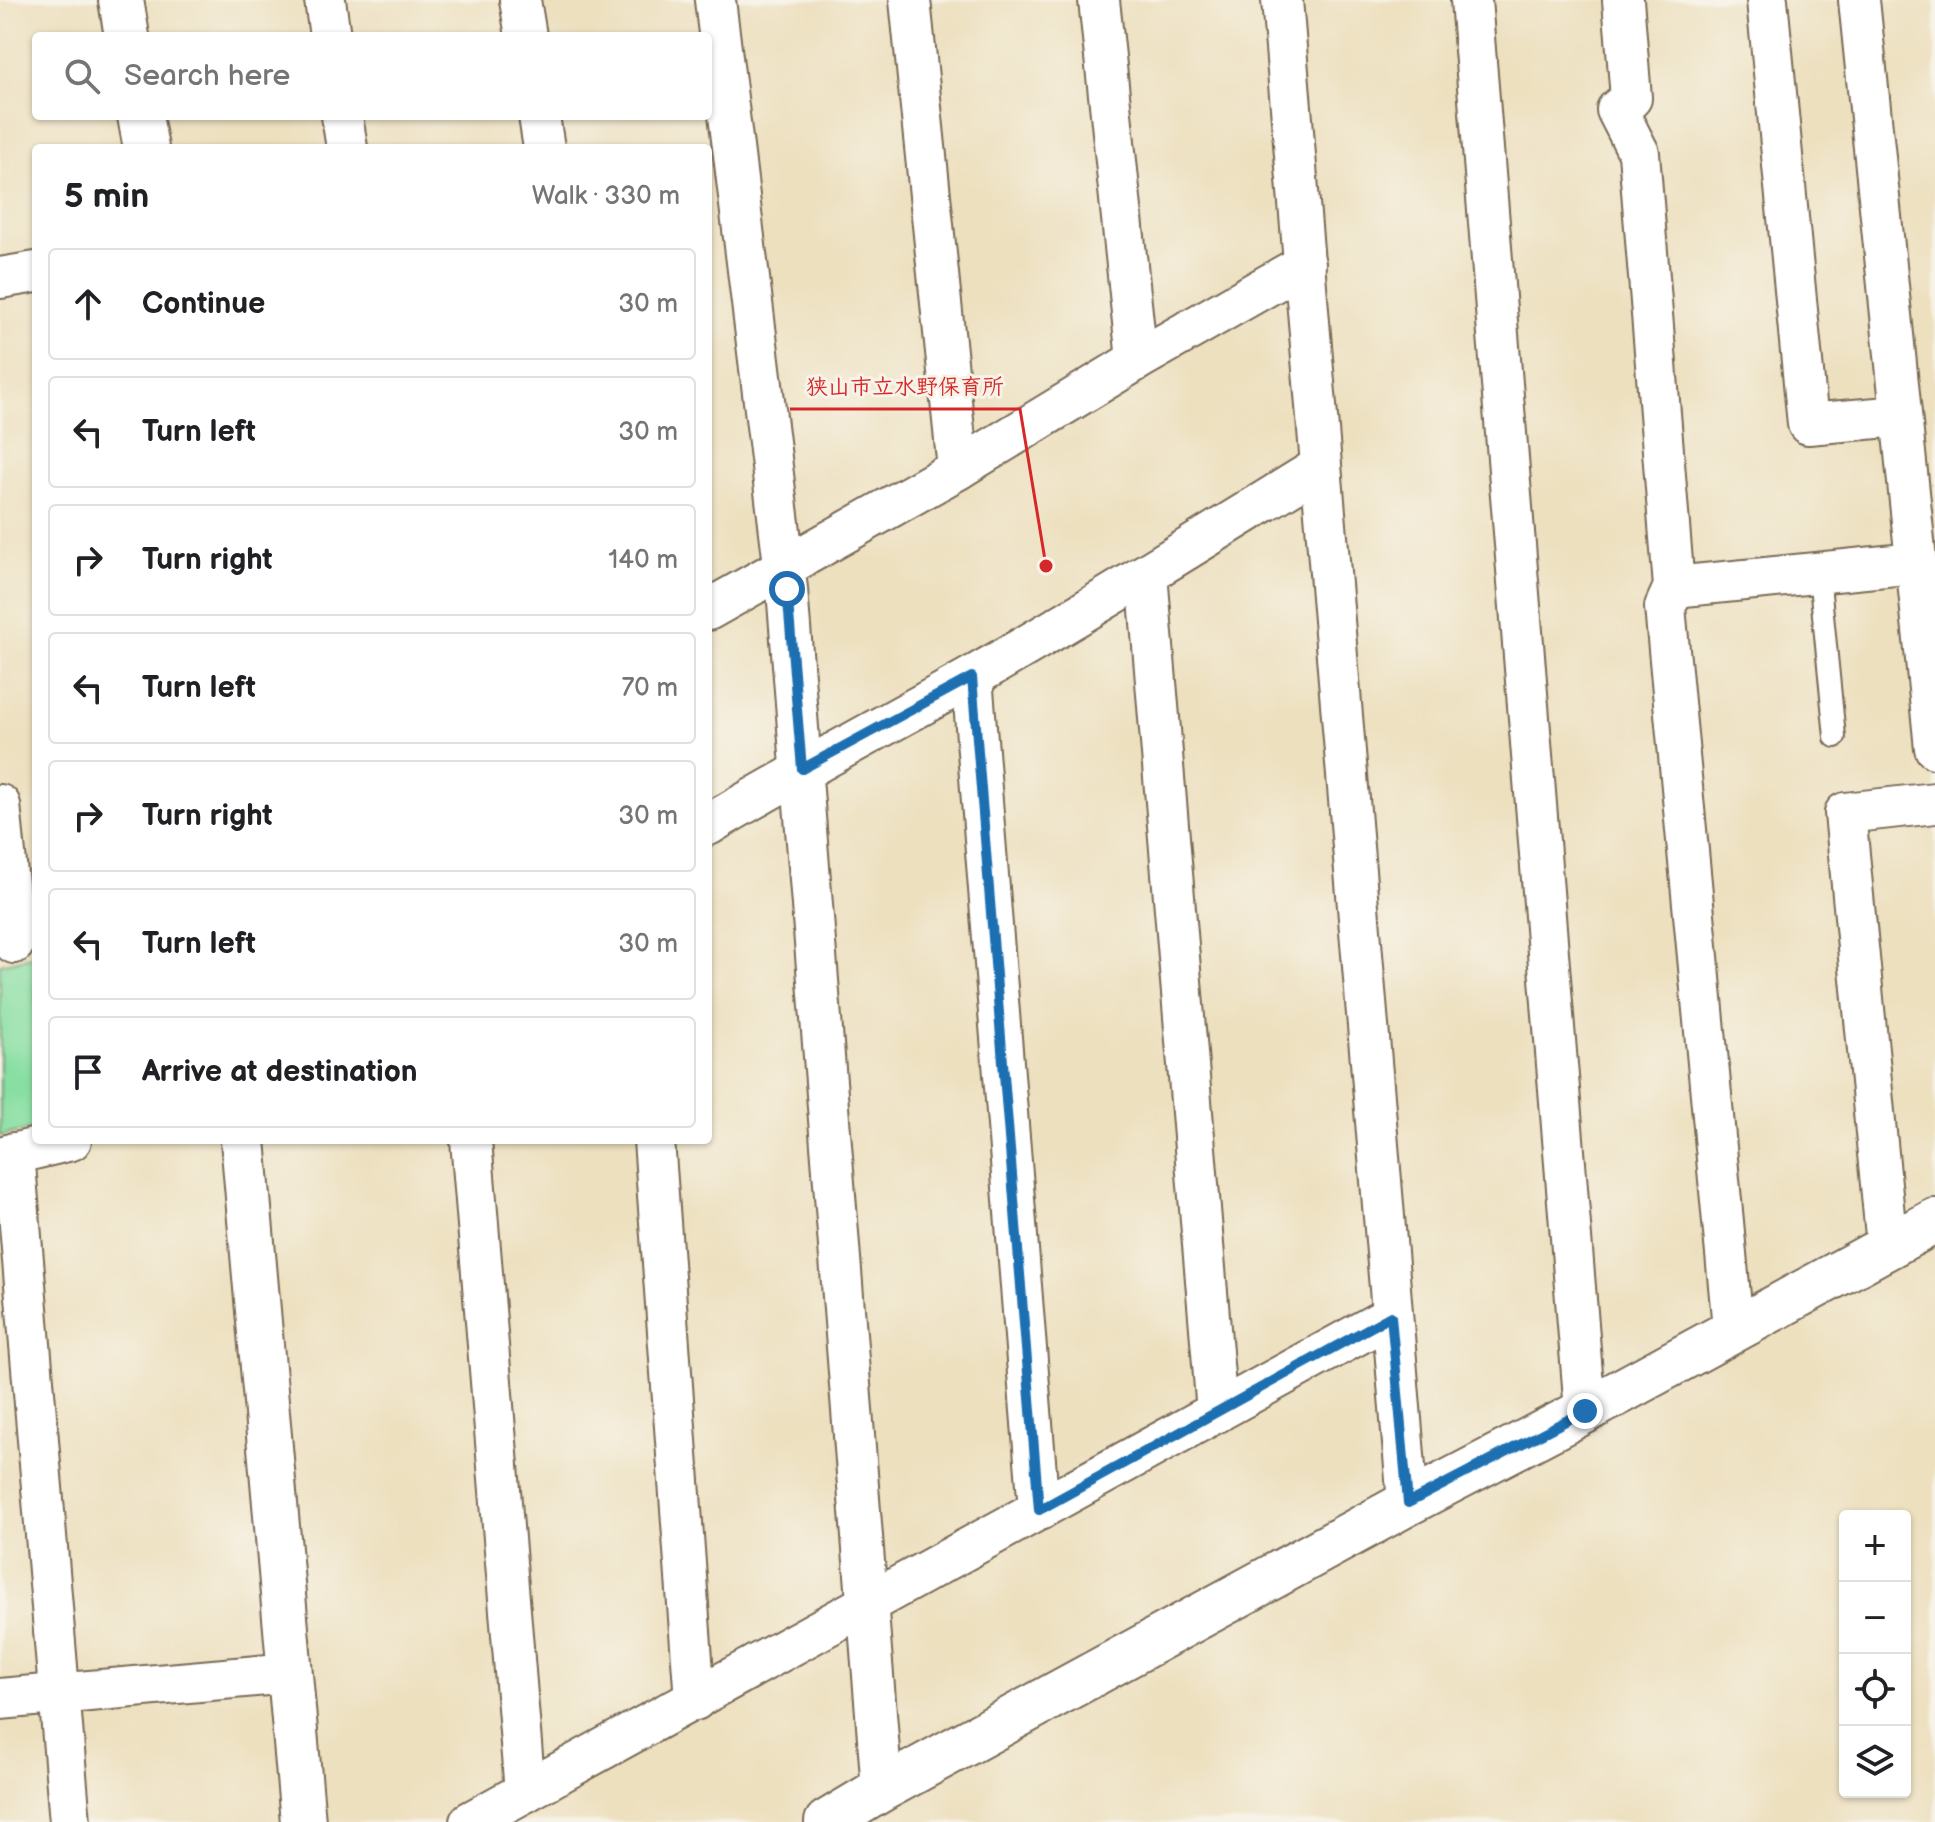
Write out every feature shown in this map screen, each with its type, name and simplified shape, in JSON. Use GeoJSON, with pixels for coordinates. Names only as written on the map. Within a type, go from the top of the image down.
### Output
{"type":"FeatureCollection","features":[{"type":"Feature","properties":{"kind":"street"},"geometry":{"type":"LineString","coordinates":[[121,0],[126,32]]}},
{"type":"Feature","properties":{"kind":"street"},"geometry":{"type":"LineString","coordinates":[[325,0],[329,32]]}},
{"type":"Feature","properties":{"kind":"street"},"geometry":{"type":"LineString","coordinates":[[520,0],[525,32]]}},
{"type":"Feature","properties":{"kind":"street"},"geometry":{"type":"LineString","coordinates":[[715,0],[785,565],[882,1789]]}},
{"type":"Feature","properties":{"kind":"street"},"geometry":{"type":"LineString","coordinates":[[910,0],[958,469]]}},
{"type":"Feature","properties":{"kind":"street"},"geometry":{"type":"LineString","coordinates":[[1099,0],[1137,360]]}},
{"type":"Feature","properties":{"kind":"street"},"geometry":{"type":"LineString","coordinates":[[1282,0],[1408,1503]]}},
{"type":"Feature","properties":{"kind":"street"},"geometry":{"type":"LineString","coordinates":[[1471,0],[1585,1411]]}},
{"type":"Feature","properties":{"kind":"street"},"geometry":{"type":"LineString","coordinates":[[1623,0],[1631,98],[1617,110],[1639,153],[1674,587],[1665,607],[1733,1328]]}},
{"type":"Feature","properties":{"kind":"street"},"geometry":{"type":"LineString","coordinates":[[1767,0],[1808,424],[1900,416]]}},
{"type":"Feature","properties":{"kind":"street"},"geometry":{"type":"LineString","coordinates":[[1859,0],[1935,748]]}},
{"type":"Feature","properties":{"kind":"street"},"geometry":{"type":"LineString","coordinates":[[141,120],[145,144]]}},
{"type":"Feature","properties":{"kind":"street"},"geometry":{"type":"LineString","coordinates":[[343,120],[346,144]]}},
{"type":"Feature","properties":{"kind":"street"},"geometry":{"type":"LineString","coordinates":[[540,120],[543,144]]}},
{"type":"Feature","properties":{"kind":"street"},"geometry":{"type":"LineString","coordinates":[[712,608],[958,469],[1137,360],[1305,264]]}},
{"type":"Feature","properties":{"kind":"street"},"geometry":{"type":"LineString","coordinates":[[0,278],[32,273]]}},
{"type":"Feature","properties":{"kind":"street"},"geometry":{"type":"LineString","coordinates":[[712,823],[802,769],[972,677],[1320,467]]}},
{"type":"Feature","properties":{"kind":"street"},"geometry":{"type":"LineString","coordinates":[[1674,587],[1915,563]]}},
{"type":"Feature","properties":{"kind":"street"},"geometry":{"type":"LineString","coordinates":[[1147,574],[1217,1412]]}},
{"type":"Feature","properties":{"kind":"street"},"geometry":{"type":"LineString","coordinates":[[972,677],[1039,1510]]}},
{"type":"Feature","properties":{"kind":"street"},"geometry":{"type":"LineString","coordinates":[[1887,1246],[1845,813],[1935,803]]}},
{"type":"Feature","properties":{"kind":"street"},"geometry":{"type":"LineString","coordinates":[[0,805],[17,943]]}},
{"type":"Feature","properties":{"kind":"street"},"geometry":{"type":"LineString","coordinates":[[54,1144],[7,1155],[70,1822]]}},
{"type":"Feature","properties":{"kind":"street"},"geometry":{"type":"LineString","coordinates":[[243,1144],[303,1822]]}},
{"type":"Feature","properties":{"kind":"street"},"geometry":{"type":"LineString","coordinates":[[471,1144],[525,1792]]}},
{"type":"Feature","properties":{"kind":"street"},"geometry":{"type":"LineString","coordinates":[[654,1144],[695,1700]]}},
{"type":"Feature","properties":{"kind":"street"},"geometry":{"type":"LineString","coordinates":[[827,1822],[882,1789],[1408,1503],[1935,1221]]}},
{"type":"Feature","properties":{"kind":"street"},"geometry":{"type":"LineString","coordinates":[[470,1822],[1391,1316]]}},
{"type":"Feature","properties":{"kind":"street"},"geometry":{"type":"LineString","coordinates":[[0,1699],[290,1673]]}},
{"type":"Feature","properties":{"kind":"lane"},"geometry":{"type":"LineString","coordinates":[[1819,574],[1835,737]]}},
{"type":"Feature","properties":{"kind":"green space"},"geometry":{"type":"Polygon","coordinates":[[[32,957],[32,1129],[0,1136],[0,964],[32,957]]]}},
{"type":"Feature","properties":{"kind":"place","name":"狭山市立水野保育所"},"geometry":{"type":"Point","coordinates":[1046,566]}},
{"type":"Feature","properties":{"kind":"route"},"geometry":{"type":"LineString","coordinates":[[787,589],[802,769],[972,677],[1039,1510],[1391,1316],[1408,1503],[1585,1411]]}}]}
